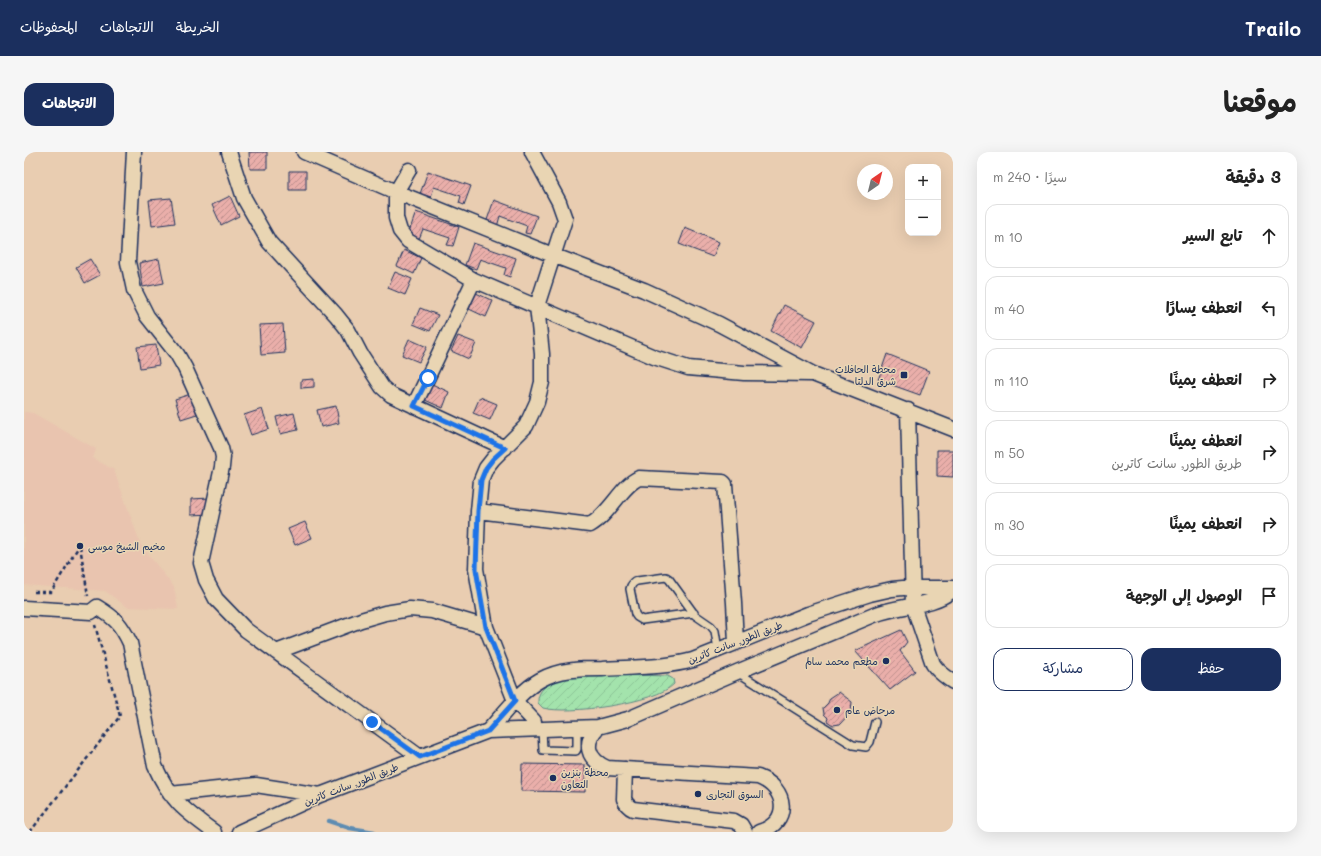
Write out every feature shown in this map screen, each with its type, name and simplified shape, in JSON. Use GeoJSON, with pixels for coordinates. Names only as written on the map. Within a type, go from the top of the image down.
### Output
{"type":"FeatureCollection","features":[{"type":"Feature","properties":{"kind":"street"},"geometry":{"type":"LineString","coordinates":[[134,152],[128,262],[134,290],[147,316],[177,354],[185,368],[221,448],[222,466],[202,562],[206,580],[216,599],[241,625],[420,757]]}},
{"type":"Feature","properties":{"kind":"street"},"geometry":{"type":"LineString","coordinates":[[229,152],[244,198],[269,242],[348,330],[360,353],[382,387],[391,395],[505,448]]}},
{"type":"Feature","properties":{"kind":"street"},"geometry":{"type":"LineString","coordinates":[[304,152],[396,192],[644,290],[719,324],[813,374],[908,410],[953,429]]}},
{"type":"Feature","properties":{"kind":"street"},"geometry":{"type":"LineString","coordinates":[[532,152],[559,202],[566,219],[538,306],[542,354],[542,382],[537,402],[526,426],[493,459],[486,468],[481,480],[478,511],[476,569],[486,627],[515,701],[538,725]]}},
{"type":"Feature","properties":{"kind":"street"},"geometry":{"type":"LineString","coordinates":[[409,170],[396,192],[396,218],[400,231],[408,241],[474,280],[538,306],[654,357],[688,368],[744,373],[813,374]]}},
{"type":"Feature","properties":{"kind":"street"},"geometry":{"type":"LineString","coordinates":[[414,406],[474,280]]}},
{"type":"Feature","properties":{"kind":"street"},"geometry":{"type":"LineString","coordinates":[[908,410],[913,605],[936,670],[953,682]]}},
{"type":"Feature","properties":{"kind":"street"},"geometry":{"type":"LineString","coordinates":[[478,511],[590,524],[597,521],[630,484],[639,478],[723,482],[725,484],[736,643]]}},
{"type":"Feature","properties":{"kind":"street","name":"طريق الطور, سانت كاترين"},"geometry":{"type":"LineString","coordinates":[[488,731],[530,687],[540,680],[562,672],[670,665],[693,660],[808,614],[870,594],[892,589],[953,589]]}},
{"type":"Feature","properties":{"kind":"street","name":"طريق الطور, سانت كاترين"},"geometry":{"type":"LineString","coordinates":[[239,832],[320,795],[488,731],[538,725],[577,728],[598,727],[628,720],[880,612],[932,602],[953,589]]}},
{"type":"Feature","properties":{"kind":"street"},"geometry":{"type":"LineString","coordinates":[[24,608],[91,612],[97,607],[111,616],[123,628],[130,643],[156,766],[161,781],[180,806],[214,832]]}},
{"type":"Feature","properties":{"kind":"street"},"geometry":{"type":"LineString","coordinates":[[276,652],[361,620],[386,613],[410,609],[432,611],[486,627]]}},
{"type":"Feature","properties":{"kind":"street"},"geometry":{"type":"LineString","coordinates":[[530,687],[528,698],[529,710],[538,725]]}},
{"type":"Feature","properties":{"kind":"street"},"geometry":{"type":"LineString","coordinates":[[598,727],[592,733],[589,741],[589,750],[592,758],[607,768],[758,777],[774,785],[779,792],[781,801],[779,818],[774,825],[767,830],[759,832]]}},
{"type":"Feature","properties":{"kind":"street"},"geometry":{"type":"LineString","coordinates":[[625,769],[624,799],[625,804],[628,807],[633,809],[734,821],[741,825],[745,832]]}},
{"type":"Feature","properties":{"kind":"street"},"geometry":{"type":"LineString","coordinates":[[170,794],[256,785],[320,795]]}},
{"type":"Feature","properties":{"kind":"lane"},"geometry":{"type":"LineString","coordinates":[[694,613],[642,620],[639,619],[635,614],[630,589],[631,586],[637,581],[668,578],[697,617],[715,630],[718,650]]}},
{"type":"Feature","properties":{"kind":"lane"},"geometry":{"type":"LineString","coordinates":[[737,672],[853,745],[866,747],[870,742],[875,722]]}},
{"type":"Feature","properties":{"kind":"lane"},"geometry":{"type":"LineString","coordinates":[[538,725],[542,750],[576,751],[577,728]]}},
{"type":"Feature","properties":{"kind":"path"},"geometry":{"type":"LineString","coordinates":[[30,832],[120,716],[91,612],[80,546],[51,592],[31,592]]}},
{"type":"Feature","properties":{"kind":"shaded area"},"geometry":{"type":"Polygon","coordinates":[[[24,412],[33,413],[96,449],[93,458],[114,470],[141,545],[174,587],[178,609],[127,607],[105,591],[24,585],[24,412]]]}},
{"type":"Feature","properties":{"kind":"green space"},"geometry":{"type":"Polygon","coordinates":[[[600,674],[668,676],[673,679],[674,684],[664,691],[649,697],[611,706],[555,710],[543,708],[538,703],[539,694],[544,687],[552,682],[572,676],[600,674]]]}},
{"type":"Feature","properties":{"kind":"building"},"geometry":{"type":"Polygon","coordinates":[[[249,152],[267,152],[267,169],[250,169],[249,152]]]}},
{"type":"Feature","properties":{"kind":"building"},"geometry":{"type":"Polygon","coordinates":[[[289,171],[306,171],[306,190],[289,190],[289,171]]]}},
{"type":"Feature","properties":{"kind":"building"},"geometry":{"type":"Polygon","coordinates":[[[428,171],[471,186],[464,205],[459,203],[461,196],[434,187],[431,197],[420,194],[428,171]]]}},
{"type":"Feature","properties":{"kind":"building"},"geometry":{"type":"Polygon","coordinates":[[[230,196],[239,216],[221,225],[212,205],[230,196]]]}},
{"type":"Feature","properties":{"kind":"building"},"geometry":{"type":"Polygon","coordinates":[[[171,198],[175,223],[152,226],[149,200],[171,198]]]}},
{"type":"Feature","properties":{"kind":"building"},"geometry":{"type":"Polygon","coordinates":[[[494,200],[537,216],[530,234],[525,233],[527,226],[500,216],[497,227],[486,223],[494,200]]]}},
{"type":"Feature","properties":{"kind":"building"},"geometry":{"type":"Polygon","coordinates":[[[416,212],[459,227],[453,246],[447,245],[450,238],[423,229],[419,239],[408,235],[416,212]]]}},
{"type":"Feature","properties":{"kind":"building"},"geometry":{"type":"Polygon","coordinates":[[[685,228],[719,242],[713,257],[679,244],[685,228]]]}},
{"type":"Feature","properties":{"kind":"building"},"geometry":{"type":"Polygon","coordinates":[[[473,243],[516,258],[510,277],[504,275],[506,268],[480,259],[476,269],[465,265],[473,243]]]}},
{"type":"Feature","properties":{"kind":"building"},"geometry":{"type":"Polygon","coordinates":[[[404,250],[421,258],[414,274],[397,266],[404,250]]]}},
{"type":"Feature","properties":{"kind":"building"},"geometry":{"type":"Polygon","coordinates":[[[90,259],[100,275],[85,283],[76,267],[90,259]]]}},
{"type":"Feature","properties":{"kind":"building"},"geometry":{"type":"Polygon","coordinates":[[[159,259],[164,283],[143,287],[139,263],[159,259]]]}},
{"type":"Feature","properties":{"kind":"building"},"geometry":{"type":"Polygon","coordinates":[[[395,272],[412,279],[405,295],[388,288],[395,272]]]}},
{"type":"Feature","properties":{"kind":"building"},"geometry":{"type":"Polygon","coordinates":[[[476,293],[493,301],[486,317],[469,309],[476,293]]]}},
{"type":"Feature","properties":{"kind":"building"},"geometry":{"type":"Polygon","coordinates":[[[784,305],[816,321],[802,348],[771,331],[784,305]]]}},
{"type":"Feature","properties":{"kind":"building"},"geometry":{"type":"Polygon","coordinates":[[[420,308],[438,315],[430,331],[413,324],[420,308]]]}},
{"type":"Feature","properties":{"kind":"building"},"geometry":{"type":"Polygon","coordinates":[[[283,324],[285,353],[261,355],[259,325],[283,324]]]}},
{"type":"Feature","properties":{"kind":"building"},"geometry":{"type":"Polygon","coordinates":[[[458,336],[476,343],[469,359],[451,351],[458,336]]]}},
{"type":"Feature","properties":{"kind":"building"},"geometry":{"type":"Polygon","coordinates":[[[409,339],[427,347],[419,362],[402,355],[409,339]]]}},
{"type":"Feature","properties":{"kind":"building"},"geometry":{"type":"Polygon","coordinates":[[[156,345],[159,365],[140,368],[137,347],[156,345]]]}},
{"type":"Feature","properties":{"kind":"building"},"geometry":{"type":"Polygon","coordinates":[[[887,354],[929,371],[920,395],[878,380],[887,354]]]}},
{"type":"Feature","properties":{"kind":"building"},"geometry":{"type":"Polygon","coordinates":[[[314,379],[314,387],[301,388],[301,380],[314,379]]]}},
{"type":"Feature","properties":{"kind":"building"},"geometry":{"type":"Polygon","coordinates":[[[432,384],[449,392],[443,408],[425,400],[432,384]]]}},
{"type":"Feature","properties":{"kind":"building"},"geometry":{"type":"Polygon","coordinates":[[[194,393],[200,413],[181,419],[175,399],[194,393]]]}},
{"type":"Feature","properties":{"kind":"building"},"geometry":{"type":"Polygon","coordinates":[[[480,397],[497,404],[490,420],[473,413],[480,397]]]}},
{"type":"Feature","properties":{"kind":"building"},"geometry":{"type":"Polygon","coordinates":[[[336,406],[339,423],[321,427],[317,410],[336,406]]]}},
{"type":"Feature","properties":{"kind":"building"},"geometry":{"type":"Polygon","coordinates":[[[262,409],[269,429],[251,435],[244,415],[262,409]]]}},
{"type":"Feature","properties":{"kind":"building"},"geometry":{"type":"Polygon","coordinates":[[[294,413],[298,430],[280,434],[276,417],[294,413]]]}},
{"type":"Feature","properties":{"kind":"building"},"geometry":{"type":"Polygon","coordinates":[[[937,450],[953,450],[953,477],[937,476],[937,450]]]}},
{"type":"Feature","properties":{"kind":"building"},"geometry":{"type":"Polygon","coordinates":[[[210,498],[211,514],[191,515],[191,499],[210,498]]]}},
{"type":"Feature","properties":{"kind":"building"},"geometry":{"type":"Polygon","coordinates":[[[305,522],[312,538],[295,545],[288,529],[305,522]]]}},
{"type":"Feature","properties":{"kind":"building","name":"مطعم محمد سالم"},"geometry":{"type":"Polygon","coordinates":[[[901,630],[907,642],[900,651],[915,671],[890,690],[855,651],[901,630]]]}},
{"type":"Feature","properties":{"kind":"building","name":"مرحاض عام"},"geometry":{"type":"Polygon","coordinates":[[[839,692],[852,702],[851,712],[840,724],[833,725],[827,721],[828,718],[824,714],[823,708],[828,703],[830,698],[839,692]]]}},
{"type":"Feature","properties":{"kind":"building","name":"محطة بنزين التعاون"},"geometry":{"type":"Polygon","coordinates":[[[522,764],[585,765],[585,792],[521,791],[522,764]]]}},
{"type":"Feature","properties":{"kind":"waterway"},"geometry":{"type":"LineString","coordinates":[[329,821],[350,828],[374,832]]}},
{"type":"Feature","properties":{"kind":"place","name":"محطة الحافلات شرق الدلتا"},"geometry":{"type":"Point","coordinates":[904,375]}},
{"type":"Feature","properties":{"kind":"place","name":"مخيم الشيخ موسى"},"geometry":{"type":"Point","coordinates":[80,546]}},
{"type":"Feature","properties":{"kind":"place","name":"مطعم محمد سالم"},"geometry":{"type":"Point","coordinates":[886,661]}},
{"type":"Feature","properties":{"kind":"place","name":"مرحاض عام"},"geometry":{"type":"Point","coordinates":[837,710]}},
{"type":"Feature","properties":{"kind":"place","name":"محطة بنزين التعاون"},"geometry":{"type":"Point","coordinates":[553,778]}},
{"type":"Feature","properties":{"kind":"place","name":"السوق التجارى"},"geometry":{"type":"Point","coordinates":[698,794]}},
{"type":"Feature","properties":{"kind":"route"},"geometry":{"type":"LineString","coordinates":[[372,722],[420,757],[488,731],[515,701],[486,627],[476,569],[478,511],[481,480],[486,468],[505,448],[414,406],[428,378]]}}]}
